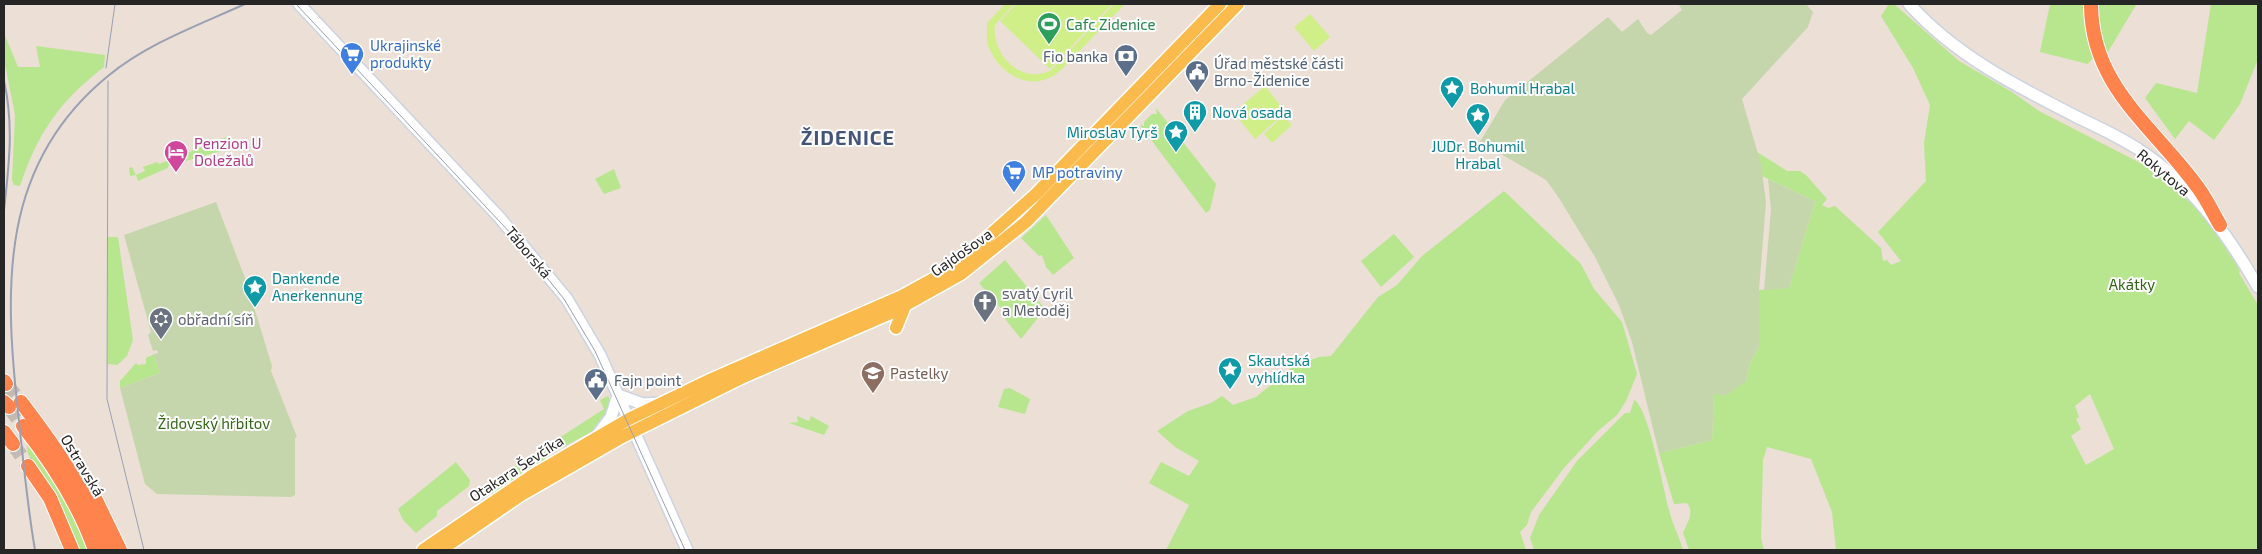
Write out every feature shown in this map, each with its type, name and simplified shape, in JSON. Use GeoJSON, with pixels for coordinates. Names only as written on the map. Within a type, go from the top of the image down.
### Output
{"type":"FeatureCollection","features":[{"type":"Feature","properties":{"kind":"highway"},"geometry":{"type":"LineString","coordinates":[[2091,4],[2092,23],[2104,68],[2121,96],[2194,183],[2220,226]]}},
{"type":"Feature","properties":{"kind":"highway"},"geometry":{"type":"LineString","coordinates":[[15,406],[45,427],[85,479],[120,550]]}},
{"type":"Feature","properties":{"kind":"highway","name":"Ostravská"},"geometry":{"type":"LineString","coordinates":[[15,406],[53,445],[78,484],[95,518],[107,550]]}},
{"type":"Feature","properties":{"kind":"highway","name":"Ostravská"},"geometry":{"type":"LineString","coordinates":[[23,426],[43,451],[70,495],[94,550]]}},
{"type":"Feature","properties":{"kind":"highway"},"geometry":{"type":"LineString","coordinates":[[4,432],[12,444]]}},
{"type":"Feature","properties":{"kind":"highway"},"geometry":{"type":"LineString","coordinates":[[28,466],[50,498],[72,550]]}},
{"type":"Feature","properties":{"kind":"main road","name":"Gajdošova"},"geometry":{"type":"LineString","coordinates":[[629,419],[660,402],[894,301],[953,268],[1036,194],[1220,4]]}},
{"type":"Feature","properties":{"kind":"main road","name":"Gajdošova"},"geometry":{"type":"LineString","coordinates":[[634,431],[741,378],[905,306],[961,274],[1012,235],[1238,4]]}},
{"type":"Feature","properties":{"kind":"main road"},"geometry":{"type":"LineString","coordinates":[[896,328],[905,306]]}},
{"type":"Feature","properties":{"kind":"main road","name":"Otakara Ševčíka"},"geometry":{"type":"LineString","coordinates":[[423,550],[491,503],[595,437],[629,419]]}},
{"type":"Feature","properties":{"kind":"main road","name":"Otakara Ševčíka"},"geometry":{"type":"LineString","coordinates":[[441,550],[521,495],[634,431]]}},
{"type":"Feature","properties":{"kind":"street","name":"Táborská"},"geometry":{"type":"LineString","coordinates":[[299,4],[495,212],[546,272],[584,326],[618,395],[687,550]]}},
{"type":"Feature","properties":{"kind":"street","name":"Rokytova"},"geometry":{"type":"LineString","coordinates":[[1909,4],[1949,43],[1974,61],[2036,96],[2116,136],[2149,156],[2184,185],[2220,226],[2258,287]]}},
{"type":"Feature","properties":{"kind":"street"},"geometry":{"type":"LineString","coordinates":[[595,437],[611,417],[618,395],[643,404],[660,402]]}},
{"type":"Feature","properties":{"kind":"green space"},"geometry":{"type":"Polygon","coordinates":[[[1005,4],[1014,4],[995,25],[998,47],[1003,56],[1019,70],[1029,74],[1040,74],[1051,70],[1114,4],[1125,4],[1060,71],[1050,78],[1029,81],[1009,73],[993,57],[988,46],[987,23],[1005,4]]]}},
{"type":"Feature","properties":{"kind":"green space","name":"Cafc Zidenice"},"geometry":{"type":"Polygon","coordinates":[[[1016,4],[1112,4],[1050,69],[1000,21],[1016,4]]]}},
{"type":"Feature","properties":{"kind":"green space"},"geometry":{"type":"Polygon","coordinates":[[[1680,4],[1806,4],[1813,12],[1808,27],[1742,99],[1761,164],[1766,202],[1759,290],[1759,346],[1750,363],[1746,381],[1727,395],[1714,394],[1712,440],[1659,453],[1632,342],[1619,305],[1595,257],[1546,180],[1480,142],[1505,100],[1608,17],[1622,32],[1638,19],[1647,33],[1651,35],[1682,10],[1680,4]]]}},
{"type":"Feature","properties":{"kind":"green space","name":"Akátky"},"geometry":{"type":"Polygon","coordinates":[[[1889,4],[1894,4],[1959,61],[2012,92],[2039,111],[2154,170],[2197,209],[2211,226],[2240,270],[2239,273],[2258,305],[2258,550],[1836,550],[1832,512],[1811,459],[1767,447],[1763,460],[1761,538],[1764,550],[1689,550],[1683,533],[1690,518],[1690,510],[1687,503],[1674,504],[1659,453],[1712,440],[1714,393],[1746,381],[1750,363],[1759,346],[1759,290],[1789,288],[1815,201],[1762,176],[1757,152],[1787,171],[1800,171],[1806,175],[1827,199],[1822,205],[1828,208],[1835,206],[1881,248],[1883,261],[1887,260],[1891,265],[1901,261],[1878,232],[1926,181],[1924,143],[1930,105],[1913,68],[1881,16],[1889,4]],[[2090,394],[2075,406],[2079,417],[2076,419],[2081,429],[2071,436],[2086,465],[2114,449],[2090,394]]]}},
{"type":"Feature","properties":{"kind":"green space"},"geometry":{"type":"Polygon","coordinates":[[[2050,4],[2084,4],[2087,32],[2093,58],[2088,64],[2040,52],[2050,4]]]}},
{"type":"Feature","properties":{"kind":"green space"},"geometry":{"type":"Polygon","coordinates":[[[2096,4],[2136,5],[2105,57],[2096,4]]]}},
{"type":"Feature","properties":{"kind":"green space"},"geometry":{"type":"Polygon","coordinates":[[[2211,4],[2258,4],[2258,59],[2240,104],[2214,140],[2189,121],[2175,139],[2145,98],[2156,83],[2197,93],[2211,4]]]}},
{"type":"Feature","properties":{"kind":"green space"},"geometry":{"type":"Polygon","coordinates":[[[1310,14],[1330,37],[1314,51],[1294,27],[1310,14]]]}},
{"type":"Feature","properties":{"kind":"green space"},"geometry":{"type":"Polygon","coordinates":[[[4,33],[18,67],[40,67],[36,46],[105,55],[104,67],[75,92],[52,119],[35,149],[20,186],[14,185],[12,180],[15,115],[4,59],[4,33]]]}},
{"type":"Feature","properties":{"kind":"green space"},"geometry":{"type":"Polygon","coordinates":[[[1265,86],[1286,112],[1255,139],[1238,118],[1240,107],[1265,86]]]}},
{"type":"Feature","properties":{"kind":"green space"},"geometry":{"type":"Polygon","coordinates":[[[1156,108],[1216,184],[1210,210],[1206,213],[1140,125],[1144,126],[1144,122],[1152,114],[1157,114],[1156,108]]]}},
{"type":"Feature","properties":{"kind":"green space"},"geometry":{"type":"Polygon","coordinates":[[[1283,116],[1292,125],[1272,143],[1264,134],[1283,116]]]}},
{"type":"Feature","properties":{"kind":"green space"},"geometry":{"type":"Polygon","coordinates":[[[229,136],[235,147],[168,166],[168,168],[138,181],[136,175],[145,171],[143,167],[157,162],[159,164],[229,136]]]}},
{"type":"Feature","properties":{"kind":"green space"},"geometry":{"type":"Polygon","coordinates":[[[132,167],[136,175],[130,176],[129,168],[132,167]]]}},
{"type":"Feature","properties":{"kind":"green space"},"geometry":{"type":"Polygon","coordinates":[[[614,169],[621,188],[604,194],[595,179],[614,169]]]}},
{"type":"Feature","properties":{"kind":"green space"},"geometry":{"type":"Polygon","coordinates":[[[1768,179],[1815,201],[1789,288],[1764,290],[1771,210],[1768,179]]]}},
{"type":"Feature","properties":{"kind":"green space"},"geometry":{"type":"Polygon","coordinates":[[[1504,191],[1581,264],[1594,289],[1622,322],[1637,374],[1626,401],[1617,415],[1598,431],[1564,468],[1531,512],[1527,525],[1520,532],[1526,550],[1166,550],[1189,505],[1149,483],[1161,462],[1189,476],[1199,461],[1175,447],[1157,431],[1188,411],[1211,403],[1222,396],[1233,405],[1256,397],[1294,366],[1319,357],[1331,356],[1378,297],[1397,285],[1422,256],[1504,191]]]}},
{"type":"Feature","properties":{"kind":"green space","name":"Židovský hřbitov"},"geometry":{"type":"Polygon","coordinates":[[[216,202],[245,278],[272,366],[271,371],[297,437],[295,438],[295,495],[291,497],[157,494],[145,484],[120,388],[160,373],[154,354],[158,353],[157,350],[153,351],[148,335],[151,332],[124,235],[216,202]]]}},
{"type":"Feature","properties":{"kind":"green space"},"geometry":{"type":"Polygon","coordinates":[[[1046,215],[1074,258],[1053,275],[1046,267],[1042,255],[1039,256],[1021,238],[1046,215]]]}},
{"type":"Feature","properties":{"kind":"green space"},"geometry":{"type":"Polygon","coordinates":[[[1394,234],[1414,257],[1381,287],[1361,261],[1394,234]]]}},
{"type":"Feature","properties":{"kind":"green space"},"geometry":{"type":"Polygon","coordinates":[[[108,237],[118,237],[133,340],[127,356],[117,365],[108,364],[108,237]]]}},
{"type":"Feature","properties":{"kind":"green space"},"geometry":{"type":"Polygon","coordinates":[[[1005,260],[1045,309],[1021,339],[1002,315],[1004,312],[979,283],[1005,260]]]}},
{"type":"Feature","properties":{"kind":"green space"},"geometry":{"type":"Polygon","coordinates":[[[154,354],[160,373],[120,388],[120,381],[136,363],[138,365],[146,364],[146,358],[154,354]]]}},
{"type":"Feature","properties":{"kind":"green space"},"geometry":{"type":"Polygon","coordinates":[[[1010,388],[1030,399],[1025,414],[998,407],[1004,389],[1010,388]]]}},
{"type":"Feature","properties":{"kind":"green space"},"geometry":{"type":"Polygon","coordinates":[[[608,396],[613,407],[598,428],[549,455],[537,468],[497,494],[488,493],[486,488],[488,484],[604,409],[600,400],[608,396]]]}},
{"type":"Feature","properties":{"kind":"green space"},"geometry":{"type":"Polygon","coordinates":[[[1634,400],[1645,417],[1650,432],[1670,515],[1683,550],[1534,550],[1530,538],[1539,515],[1577,461],[1625,413],[1630,413],[1634,400]]]}},
{"type":"Feature","properties":{"kind":"green space"},"geometry":{"type":"Polygon","coordinates":[[[797,416],[809,421],[811,416],[829,426],[824,435],[789,423],[798,422],[797,416]]]}},
{"type":"Feature","properties":{"kind":"green space"},"geometry":{"type":"Polygon","coordinates":[[[26,440],[65,499],[88,550],[77,550],[60,506],[28,454],[26,440]]]}},
{"type":"Feature","properties":{"kind":"green space"},"geometry":{"type":"Polygon","coordinates":[[[456,462],[470,480],[469,486],[437,511],[437,516],[416,533],[403,520],[398,509],[456,462]]]}},
{"type":"Feature","properties":{"kind":"tunnel"},"geometry":{"type":"LineString","coordinates":[[6,384],[21,402]]}},
{"type":"Feature","properties":{"kind":"tunnel"},"geometry":{"type":"LineString","coordinates":[[9,407],[23,426]]}},
{"type":"Feature","properties":{"kind":"tunnel"},"geometry":{"type":"LineString","coordinates":[[13,444],[28,466]]}},
{"type":"Feature","properties":{"kind":"tram line"},"geometry":{"type":"LineString","coordinates":[[106,68],[115,4]]}},
{"type":"Feature","properties":{"kind":"tram line"},"geometry":{"type":"LineString","coordinates":[[296,4],[515,238],[564,299],[595,351],[685,550]]}},
{"type":"Feature","properties":{"kind":"tram line"},"geometry":{"type":"LineString","coordinates":[[108,81],[107,399],[144,550]]}},
{"type":"Feature","properties":{"kind":"railway"},"geometry":{"type":"LineString","coordinates":[[35,550],[27,498],[13,365],[11,318],[12,273],[17,229],[28,187],[46,148],[73,110],[108,76],[123,64],[157,44],[245,4]]}},
{"type":"Feature","properties":{"kind":"railway"},"geometry":{"type":"LineString","coordinates":[[4,81],[10,129],[4,210]]}},
{"type":"Feature","properties":{"kind":"place","name":"Cafc Zidenice"},"geometry":{"type":"Point","coordinates":[1049,45]}},
{"type":"Feature","properties":{"kind":"place","name":"Ukrajinské produkty"},"geometry":{"type":"Point","coordinates":[352,75]}},
{"type":"Feature","properties":{"kind":"place","name":"Fio banka"},"geometry":{"type":"Point","coordinates":[1126,77]}},
{"type":"Feature","properties":{"kind":"place","name":"Úřad městské části Brno-Židenice"},"geometry":{"type":"Point","coordinates":[1197,93]}},
{"type":"Feature","properties":{"kind":"place","name":"Bohumil Hrabal"},"geometry":{"type":"Point","coordinates":[1452,109]}},
{"type":"Feature","properties":{"kind":"place","name":"Nová osada"},"geometry":{"type":"Point","coordinates":[1195,133]}},
{"type":"Feature","properties":{"kind":"place","name":"JUDr. Bohumil Hrabal"},"geometry":{"type":"Point","coordinates":[1478,136]}},
{"type":"Feature","properties":{"kind":"place","name":"Miroslav Tyrš"},"geometry":{"type":"Point","coordinates":[1176,153]}},
{"type":"Feature","properties":{"kind":"place","name":"Penzion U Doležalů"},"geometry":{"type":"Point","coordinates":[176,173]}},
{"type":"Feature","properties":{"kind":"place","name":"MP potraviny"},"geometry":{"type":"Point","coordinates":[1014,193]}},
{"type":"Feature","properties":{"kind":"place","name":"Dankende Anerkennung"},"geometry":{"type":"Point","coordinates":[255,308]}},
{"type":"Feature","properties":{"kind":"place","name":"svatý Cyril a Metoděj"},"geometry":{"type":"Point","coordinates":[985,323]}},
{"type":"Feature","properties":{"kind":"place","name":"obřadní síň"},"geometry":{"type":"Point","coordinates":[161,340]}},
{"type":"Feature","properties":{"kind":"place","name":"Skautská vyhlídka"},"geometry":{"type":"Point","coordinates":[1230,390]}},
{"type":"Feature","properties":{"kind":"place","name":"Pastelky"},"geometry":{"type":"Point","coordinates":[873,394]}},
{"type":"Feature","properties":{"kind":"place","name":"Fajn point"},"geometry":{"type":"Point","coordinates":[596,401]}},
{"type":"Feature","properties":{"kind":"district","name":"ŽIDENICE"},"geometry":{"type":"Point","coordinates":[848,137]}}]}
